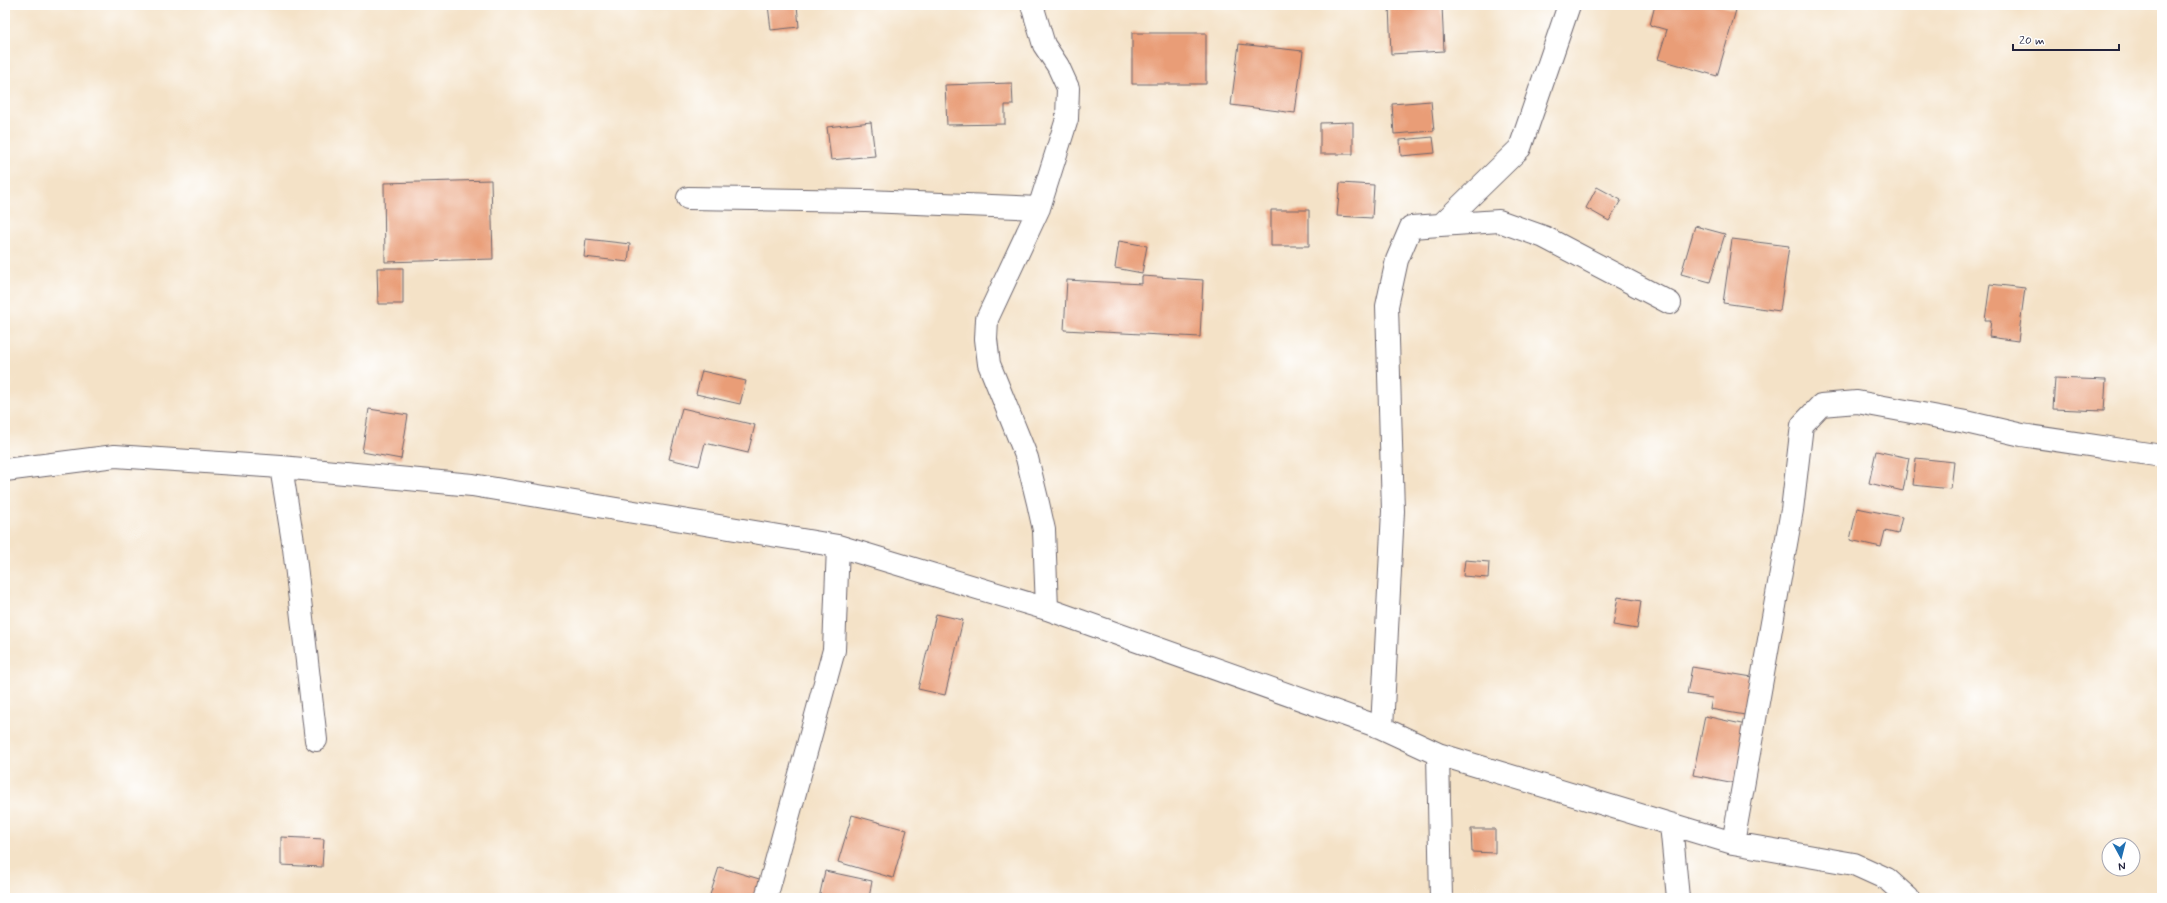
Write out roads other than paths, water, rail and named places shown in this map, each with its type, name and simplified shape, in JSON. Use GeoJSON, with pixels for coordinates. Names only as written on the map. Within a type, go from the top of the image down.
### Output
{"type":"FeatureCollection","features":[{"type":"Feature","properties":{"kind":"street"},"geometry":{"type":"LineString","coordinates":[[1032,5],[1044,45],[1058,66],[1068,88],[1067,119],[1039,208],[987,318],[986,339],[989,364],[1028,458],[1044,530],[1047,609]]}},
{"type":"Feature","properties":{"kind":"street"},"geometry":{"type":"LineString","coordinates":[[1443,223],[1520,148],[1569,5]]}},
{"type":"Feature","properties":{"kind":"street"},"geometry":{"type":"LineString","coordinates":[[688,198],[866,201],[1039,208]]}},
{"type":"Feature","properties":{"kind":"street"},"geometry":{"type":"LineString","coordinates":[[1382,728],[1393,510],[1387,306],[1397,260],[1411,227],[1443,223],[1499,221],[1544,237],[1670,303]]}},
{"type":"Feature","properties":{"kind":"street"},"geometry":{"type":"LineString","coordinates":[[1733,843],[1792,510],[1802,425],[1821,405],[1857,402],[1966,422],[2022,435],[2162,456]]}},
{"type":"Feature","properties":{"kind":"street"},"geometry":{"type":"LineString","coordinates":[[5,470],[115,456],[282,467],[472,485],[838,546],[1047,609],[1382,728],[1438,754],[1733,843],[1854,864],[1887,879],[1908,898]]}},
{"type":"Feature","properties":{"kind":"street"},"geometry":{"type":"LineString","coordinates":[[282,467],[294,548],[316,740]]}},
{"type":"Feature","properties":{"kind":"street"},"geometry":{"type":"LineString","coordinates":[[766,898],[834,650],[838,546]]}},
{"type":"Feature","properties":{"kind":"street"},"geometry":{"type":"LineString","coordinates":[[1438,754],[1441,898]]}},
{"type":"Feature","properties":{"kind":"street"},"geometry":{"type":"LineString","coordinates":[[1671,824],[1678,898]]}}]}
